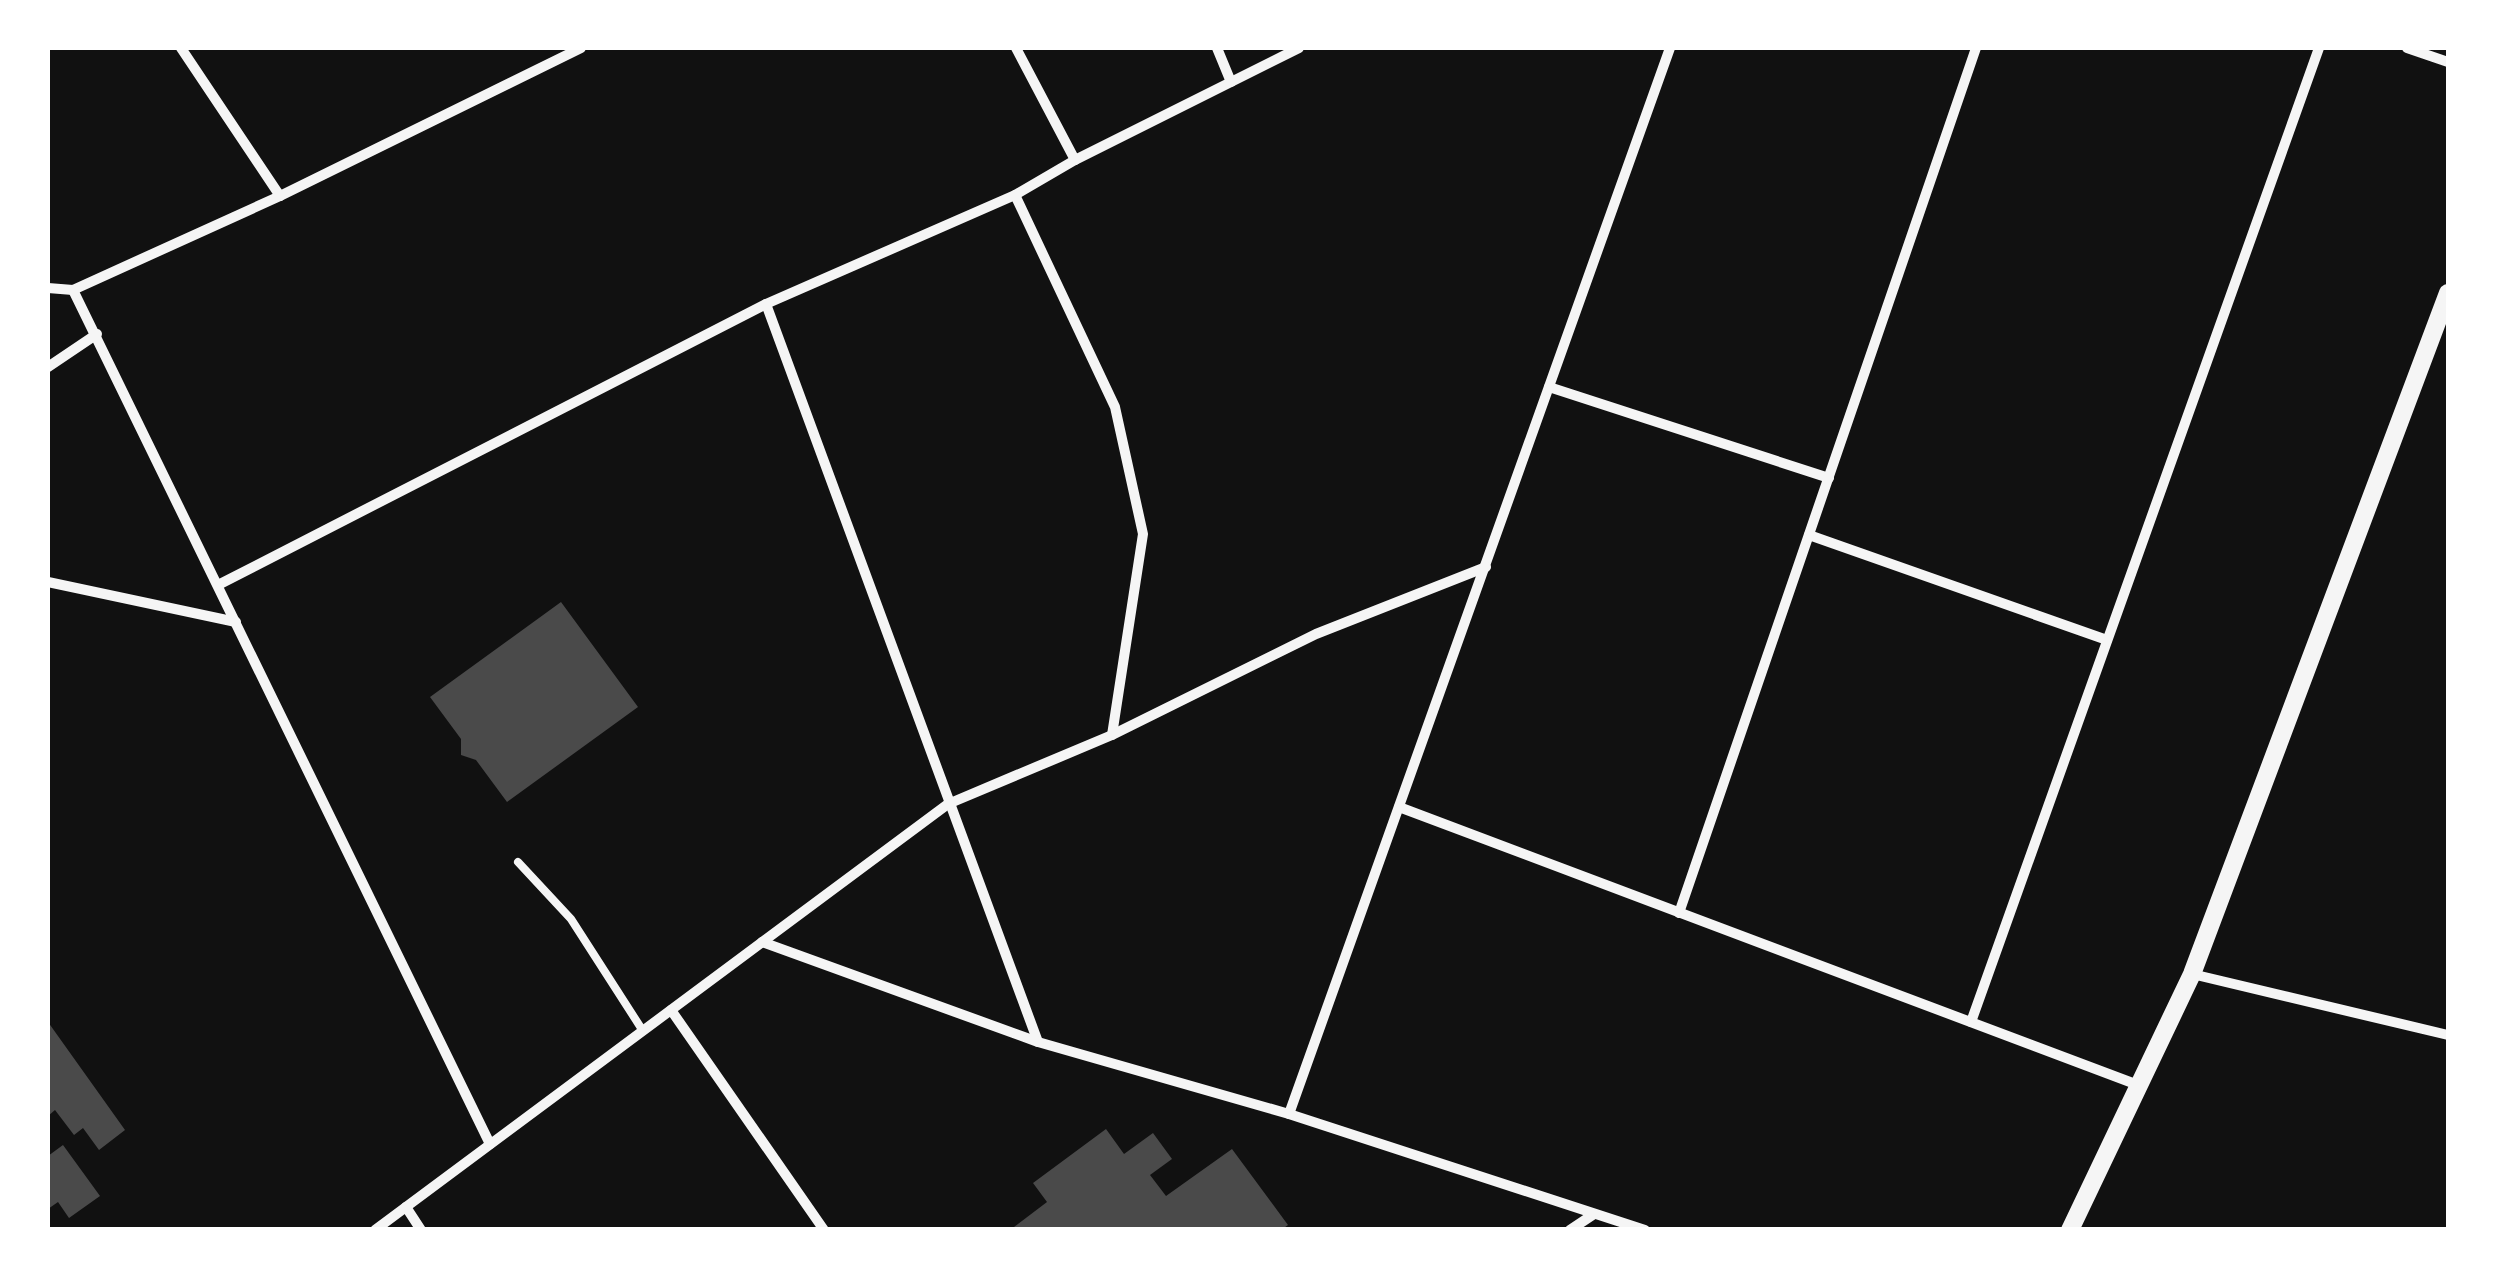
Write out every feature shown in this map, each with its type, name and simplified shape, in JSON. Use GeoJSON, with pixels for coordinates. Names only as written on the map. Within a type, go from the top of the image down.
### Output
{"type":"FeatureCollection","features":[{"type":"Feature","properties":{"kind":"street"},"geometry":{"type":"LineString","coordinates":[[181,48],[280,196]]}},
{"type":"Feature","properties":{"kind":"street"},"geometry":{"type":"LineString","coordinates":[[48,288],[73,290],[280,196],[580,48]]}},
{"type":"Feature","properties":{"kind":"street"},"geometry":{"type":"LineString","coordinates":[[1016,48],[1074,160]]}},
{"type":"Feature","properties":{"kind":"street"},"geometry":{"type":"LineString","coordinates":[[1217,48],[1231,82]]}},
{"type":"Feature","properties":{"kind":"street"},"geometry":{"type":"LineString","coordinates":[[218,585],[766,304],[1014,195],[1074,160],[1299,48]]}},
{"type":"Feature","properties":{"kind":"street"},"geometry":{"type":"LineString","coordinates":[[1289,1114],[1670,48]]}},
{"type":"Feature","properties":{"kind":"street"},"geometry":{"type":"LineString","coordinates":[[1680,913],[1976,48]]}},
{"type":"Feature","properties":{"kind":"street"},"geometry":{"type":"LineString","coordinates":[[1970,1022],[2319,48]]}},
{"type":"Feature","properties":{"kind":"street"},"geometry":{"type":"LineString","coordinates":[[2407,48],[2448,62]]}},
{"type":"Feature","properties":{"kind":"street"},"geometry":{"type":"LineString","coordinates":[[1014,195],[1115,407],[1143,534],[1112,735]]}},
{"type":"Feature","properties":{"kind":"street"},"geometry":{"type":"LineString","coordinates":[[73,290],[490,1144]]}},
{"type":"Feature","properties":{"kind":"street"},"geometry":{"type":"LineString","coordinates":[[2070,1230],[2192,974],[2448,293]]}},
{"type":"Feature","properties":{"kind":"street"},"geometry":{"type":"LineString","coordinates":[[766,304],[1038,1042]]}},
{"type":"Feature","properties":{"kind":"street"},"geometry":{"type":"LineString","coordinates":[[48,367],[97,334]]}},
{"type":"Feature","properties":{"kind":"street"},"geometry":{"type":"LineString","coordinates":[[1549,387],[1828,478]]}},
{"type":"Feature","properties":{"kind":"street"},"geometry":{"type":"LineString","coordinates":[[1809,535],[2107,640]]}},
{"type":"Feature","properties":{"kind":"street"},"geometry":{"type":"LineString","coordinates":[[376,1230],[948,804],[1112,735],[1316,634],[1486,566]]}},
{"type":"Feature","properties":{"kind":"street"},"geometry":{"type":"LineString","coordinates":[[48,582],[236,622]]}},
{"type":"Feature","properties":{"kind":"street"},"geometry":{"type":"LineString","coordinates":[[1398,808],[2138,1085]]}},
{"type":"Feature","properties":{"kind":"street"},"geometry":{"type":"LineString","coordinates":[[762,942],[1038,1042],[1289,1114],[1645,1230]]}},
{"type":"Feature","properties":{"kind":"street"},"geometry":{"type":"LineString","coordinates":[[2192,974],[2448,1035]]}},
{"type":"Feature","properties":{"kind":"street"},"geometry":{"type":"LineString","coordinates":[[671,1010],[824,1230]]}},
{"type":"Feature","properties":{"kind":"street"},"geometry":{"type":"LineString","coordinates":[[406,1207],[421,1230]]}},
{"type":"Feature","properties":{"kind":"street"},"geometry":{"type":"LineString","coordinates":[[1570,1230],[1594,1214]]}},
{"type":"Feature","properties":{"kind":"lane"},"geometry":{"type":"LineString","coordinates":[[518,862],[570,919],[642,1031]]}},
{"type":"Feature","properties":{"kind":"building"},"geometry":{"type":"Polygon","coordinates":[[[561,602],[638,707],[507,802],[476,760],[461,755],[461,739],[430,697],[561,602]]]}},
{"type":"Feature","properties":{"kind":"building"},"geometry":{"type":"Polygon","coordinates":[[[48,1022],[125,1130],[99,1150],[83,1128],[74,1135],[55,1110],[48,1116],[48,1022]]]}},
{"type":"Feature","properties":{"kind":"building"},"geometry":{"type":"Polygon","coordinates":[[[1106,1129],[1124,1154],[1153,1133],[1172,1159],[1150,1175],[1166,1196],[1232,1149],[1288,1225],[1281,1230],[1010,1230],[1047,1202],[1033,1183],[1106,1129]]]}},
{"type":"Feature","properties":{"kind":"building"},"geometry":{"type":"Polygon","coordinates":[[[63,1145],[100,1196],[69,1218],[58,1202],[48,1209],[48,1156],[63,1145]]]}}]}
